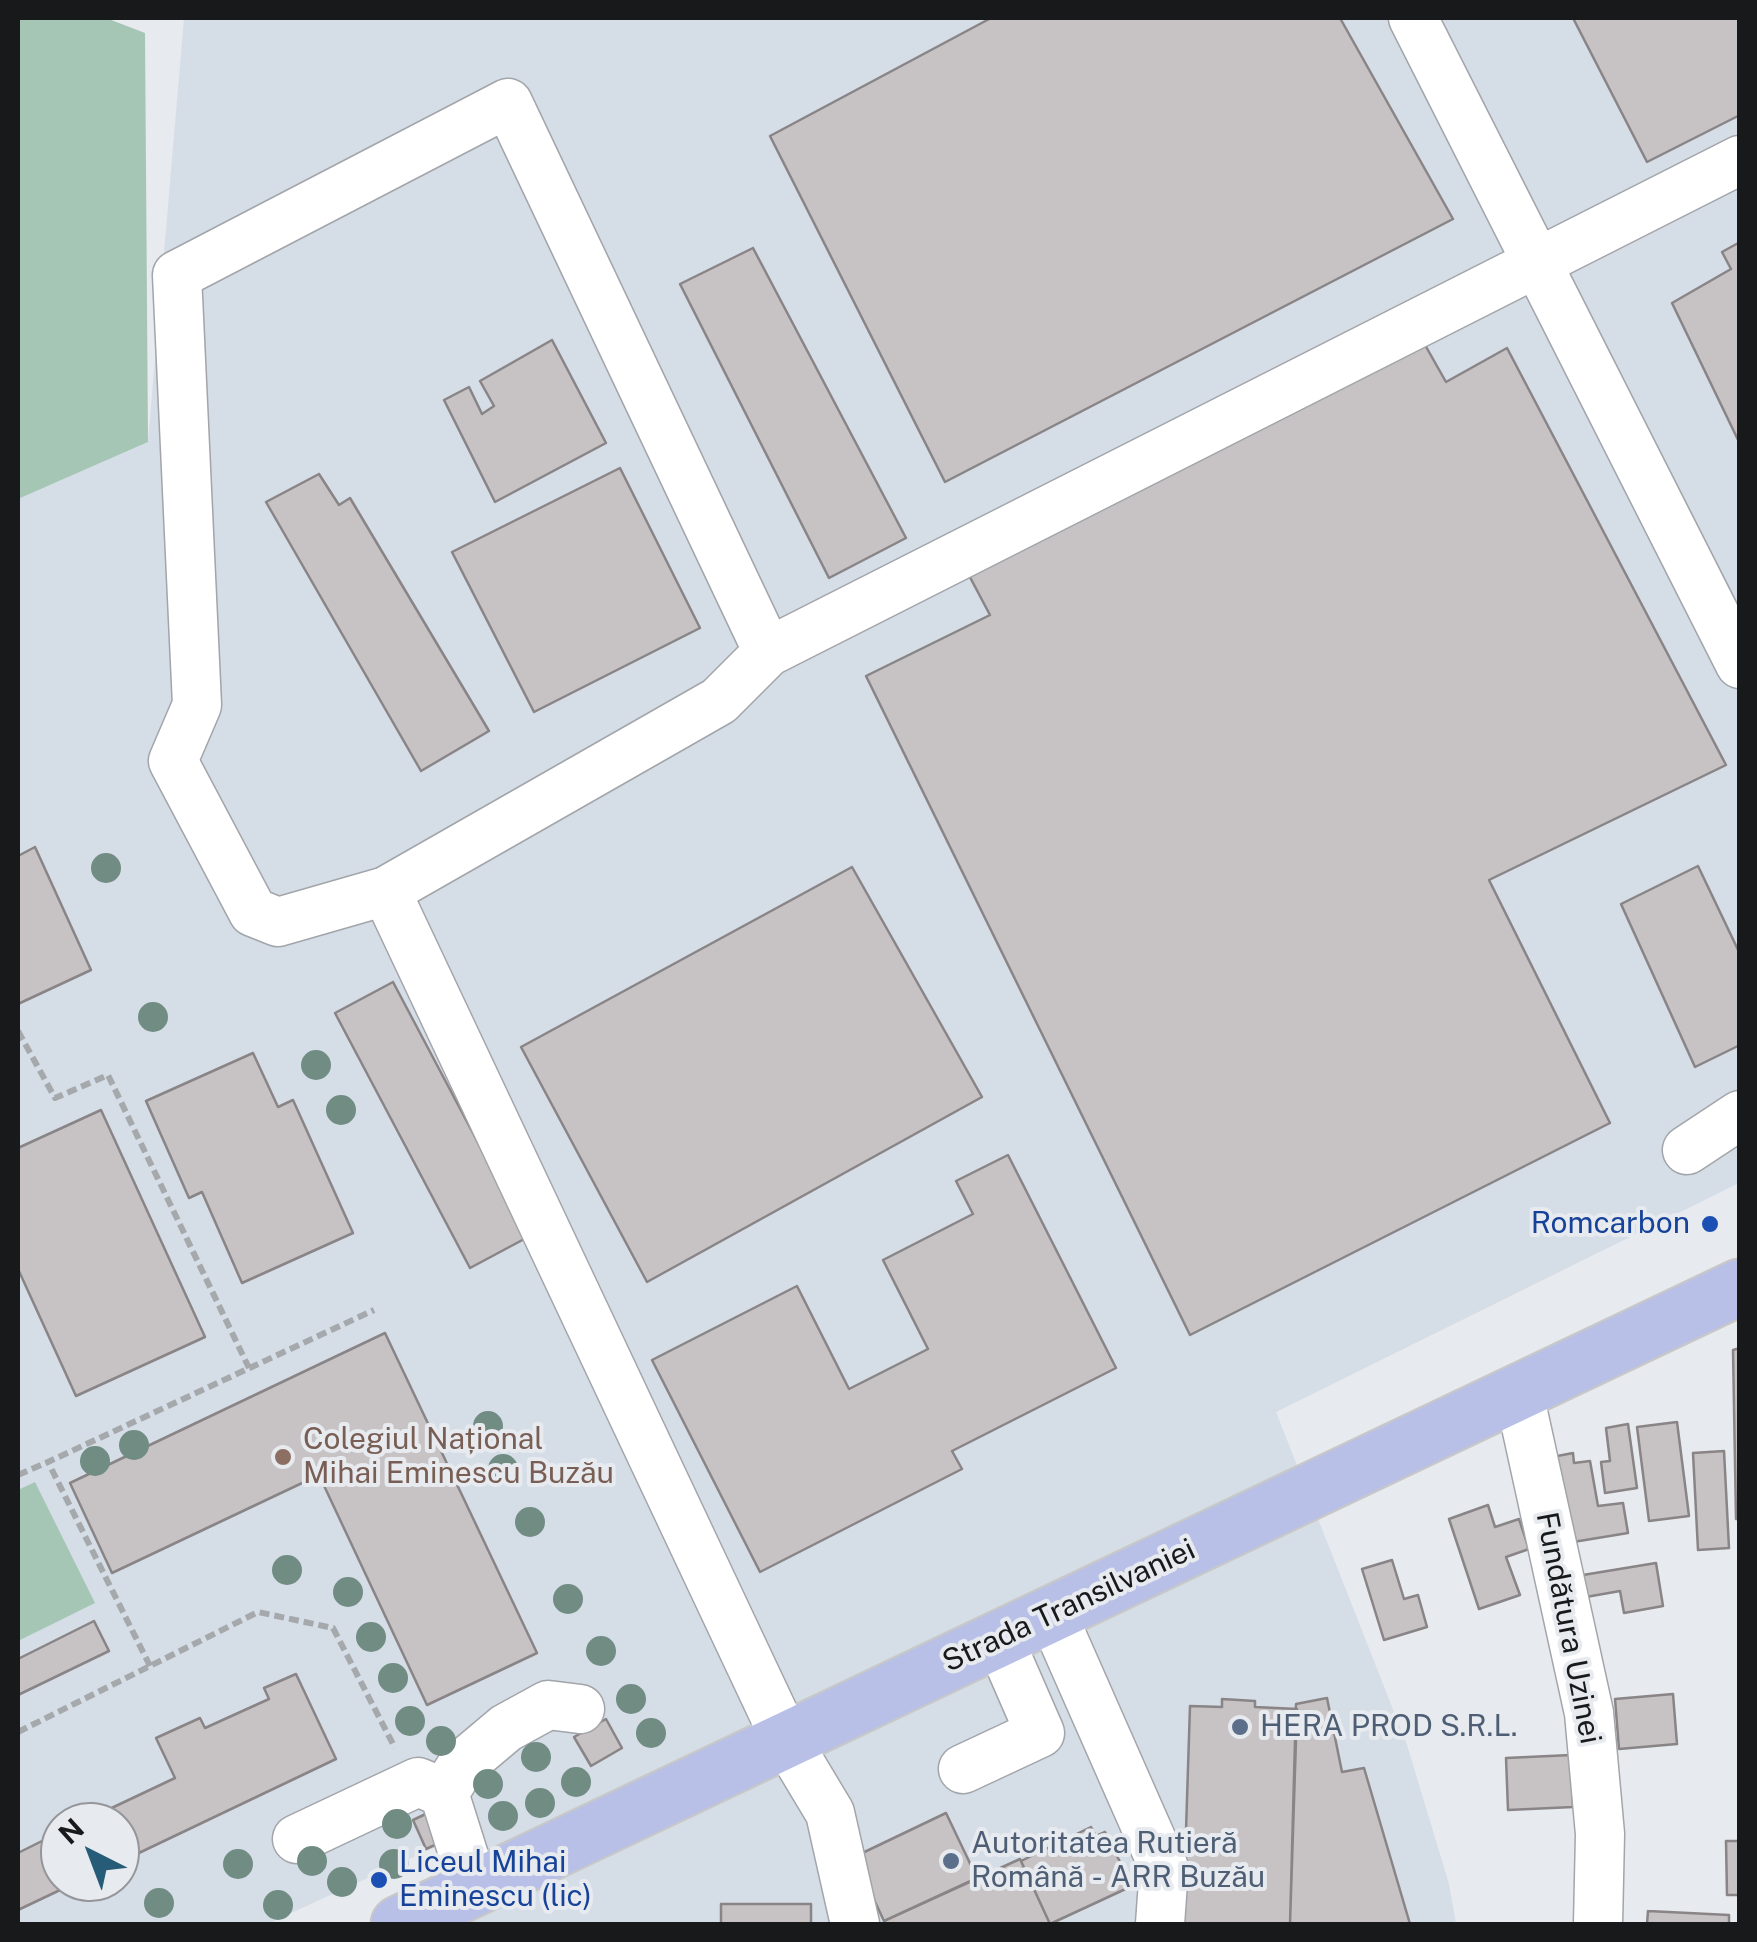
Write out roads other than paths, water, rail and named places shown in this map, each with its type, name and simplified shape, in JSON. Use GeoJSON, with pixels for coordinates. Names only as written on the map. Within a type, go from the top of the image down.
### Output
{"type":"FeatureCollection","features":[{"type":"Feature","properties":{"kind":"main road","name":"Strada Transilvaniei"},"geometry":{"type":"LineString","coordinates":[[399,1924],[1740,1288]]}},
{"type":"Feature","properties":{"kind":"street"},"geometry":{"type":"LineString","coordinates":[[1413,18],[1740,664]]}},
{"type":"Feature","properties":{"kind":"street"},"geometry":{"type":"LineString","coordinates":[[768,652],[508,103],[177,275],[196,705],[173,761],[252,912],[278,922],[386,891],[718,702],[768,652],[1740,160]]}},
{"type":"Feature","properties":{"kind":"street"},"geometry":{"type":"LineString","coordinates":[[386,891],[785,1738],[830,1812],[855,1924]]}},
{"type":"Feature","properties":{"kind":"street"},"geometry":{"type":"LineString","coordinates":[[1688,1150],[1740,1115]]}},
{"type":"Feature","properties":{"kind":"street","name":"Fundătura Uzinei"},"geometry":{"type":"LineString","coordinates":[[1519,1394],[1589,1713],[1600,1834],[1598,1924]]}},
{"type":"Feature","properties":{"kind":"street"},"geometry":{"type":"LineString","coordinates":[[1052,1614],[1164,1868],[1160,1924]]}},
{"type":"Feature","properties":{"kind":"street"},"geometry":{"type":"LineString","coordinates":[[964,1769],[1040,1733],[999,1639]]}},
{"type":"Feature","properties":{"kind":"street"},"geometry":{"type":"LineString","coordinates":[[297,1840],[441,1780],[506,1728],[548,1705],[580,1708]]}},
{"type":"Feature","properties":{"kind":"street"},"geometry":{"type":"LineString","coordinates":[[441,1780],[474,1888]]}},
{"type":"Feature","properties":{"kind":"place","name":"Romcarbon"},"geometry":{"type":"Point","coordinates":[1710,1224]}},
{"type":"Feature","properties":{"kind":"place","name":"Colegiul Național Mihai Eminescu Buzău"},"geometry":{"type":"Point","coordinates":[283,1457]}},
{"type":"Feature","properties":{"kind":"place","name":"HERA PROD S.R.L."},"geometry":{"type":"Point","coordinates":[1240,1727]}},
{"type":"Feature","properties":{"kind":"place","name":"Autoritatea Rutieră Română - ARR Buzău"},"geometry":{"type":"Point","coordinates":[951,1861]}},
{"type":"Feature","properties":{"kind":"place","name":"Liceul Mihai Eminescu (lic)"},"geometry":{"type":"Point","coordinates":[379,1880]}}]}
